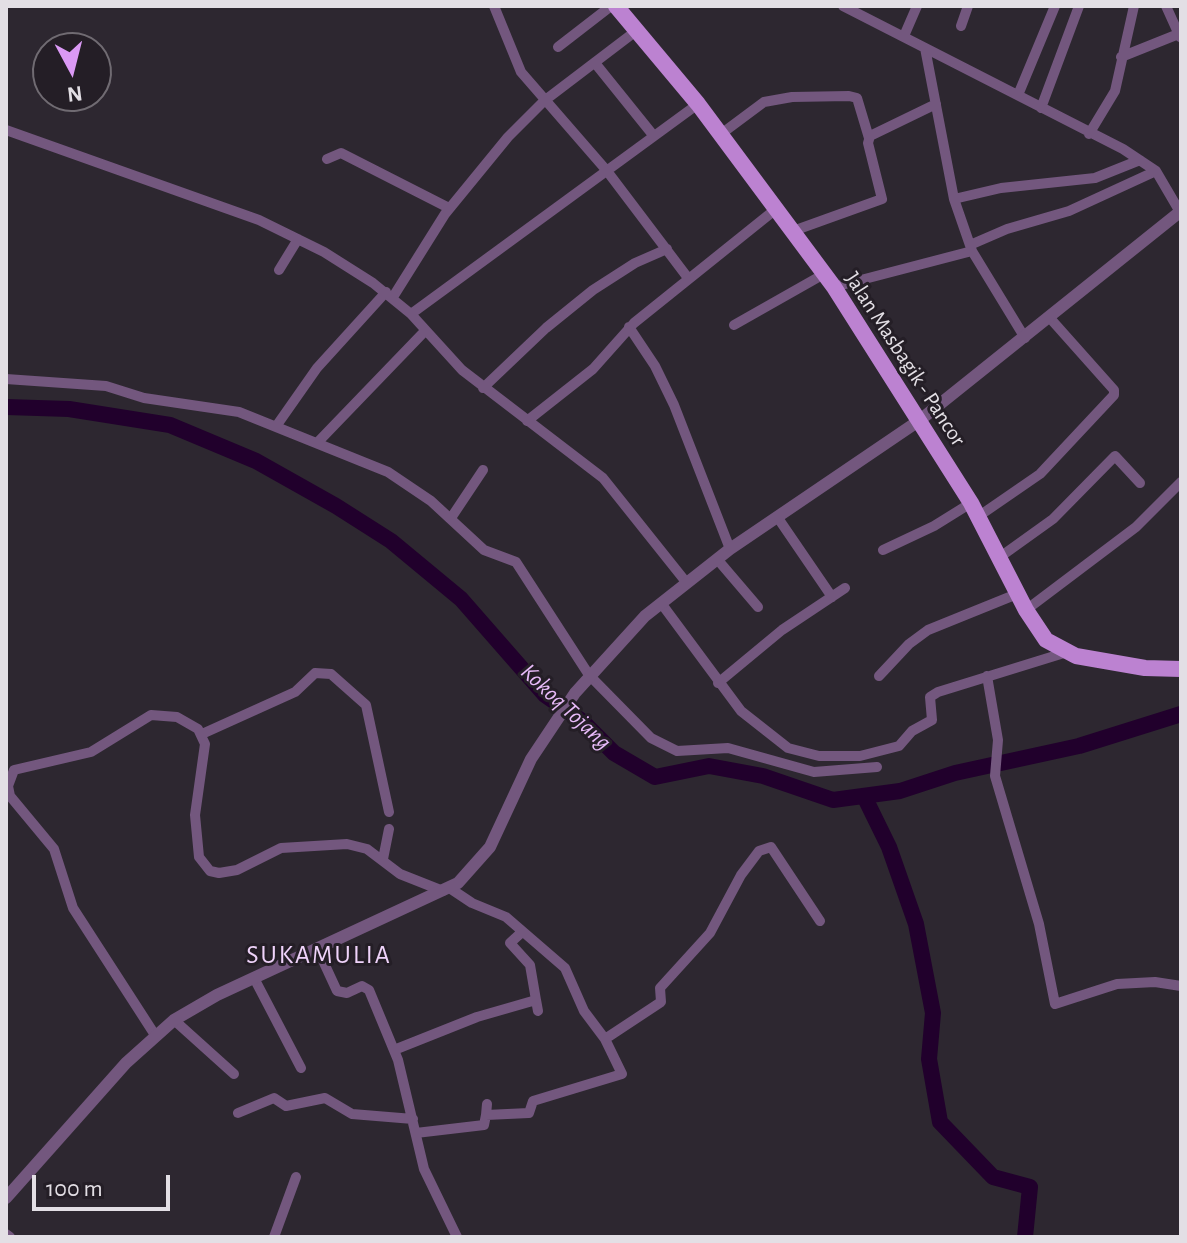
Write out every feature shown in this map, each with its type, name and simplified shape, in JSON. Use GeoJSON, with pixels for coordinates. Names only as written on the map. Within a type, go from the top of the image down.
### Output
{"type":"FeatureCollection","features":[{"type":"Feature","properties":{"kind":"main road","name":"Jalan Masbagik - Pancor"},"geometry":{"type":"LineString","coordinates":[[613,6],[698,104],[829,281],[975,510],[1026,610],[1046,640],[1064,653]]}},
{"type":"Feature","properties":{"kind":"main road"},"geometry":{"type":"LineString","coordinates":[[1064,653],[1145,668],[1181,669]]}},
{"type":"Feature","properties":{"kind":"street"},"geometry":{"type":"LineString","coordinates":[[494,6],[515,61],[544,101],[607,171],[688,278]]}},
{"type":"Feature","properties":{"kind":"street"},"geometry":{"type":"LineString","coordinates":[[558,47],[613,6]]}},
{"type":"Feature","properties":{"kind":"street"},"geometry":{"type":"LineString","coordinates":[[6,1198],[155,1035],[174,1020],[254,978],[448,890],[490,847],[527,767],[570,700],[589,675],[661,603],[730,549],[920,420],[1181,212],[1156,171],[1140,160],[925,48],[861,10],[843,6]]}},
{"type":"Feature","properties":{"kind":"street"},"geometry":{"type":"LineString","coordinates":[[904,36],[917,6]]}},
{"type":"Feature","properties":{"kind":"street"},"geometry":{"type":"LineString","coordinates":[[961,26],[968,6]]}},
{"type":"Feature","properties":{"kind":"street"},"geometry":{"type":"LineString","coordinates":[[1018,95],[1055,6]]}},
{"type":"Feature","properties":{"kind":"street"},"geometry":{"type":"LineString","coordinates":[[1041,108],[1079,6]]}},
{"type":"Feature","properties":{"kind":"street"},"geometry":{"type":"LineString","coordinates":[[1121,57],[1180,35],[1166,6]]}},
{"type":"Feature","properties":{"kind":"street"},"geometry":{"type":"LineString","coordinates":[[1089,134],[1115,91],[1131,7]]}},
{"type":"Feature","properties":{"kind":"street"},"geometry":{"type":"LineString","coordinates":[[277,425],[317,368],[389,294],[483,165],[544,101],[636,31]]}},
{"type":"Feature","properties":{"kind":"street"},"geometry":{"type":"LineString","coordinates":[[925,48],[954,199],[971,248],[1025,338]]}},
{"type":"Feature","properties":{"kind":"street"},"geometry":{"type":"LineString","coordinates":[[595,63],[653,135]]}},
{"type":"Feature","properties":{"kind":"street"},"geometry":{"type":"LineString","coordinates":[[721,134],[764,102],[857,98],[883,198],[793,231]]}},
{"type":"Feature","properties":{"kind":"street"},"geometry":{"type":"LineString","coordinates":[[411,314],[698,104]]}},
{"type":"Feature","properties":{"kind":"street"},"geometry":{"type":"LineString","coordinates":[[869,138],[936,104]]}},
{"type":"Feature","properties":{"kind":"street"},"geometry":{"type":"LineString","coordinates":[[6,130],[191,193],[298,239],[389,294],[483,388],[603,478],[686,582]]}},
{"type":"Feature","properties":{"kind":"street"},"geometry":{"type":"LineString","coordinates":[[327,159],[341,153],[449,208]]}},
{"type":"Feature","properties":{"kind":"street"},"geometry":{"type":"LineString","coordinates":[[954,199],[1001,188],[1095,178],[1140,160]]}},
{"type":"Feature","properties":{"kind":"street"},"geometry":{"type":"LineString","coordinates":[[734,325],[829,281],[971,248],[1007,229],[1069,211],[1156,171]]}},
{"type":"Feature","properties":{"kind":"street"},"geometry":{"type":"LineString","coordinates":[[527,421],[593,369],[629,327],[776,209]]}},
{"type":"Feature","properties":{"kind":"street"},"geometry":{"type":"LineString","coordinates":[[279,270],[298,239]]}},
{"type":"Feature","properties":{"kind":"street"},"geometry":{"type":"LineString","coordinates":[[483,388],[582,298],[624,270],[667,249]]}},
{"type":"Feature","properties":{"kind":"street"},"geometry":{"type":"LineString","coordinates":[[883,550],[975,510],[1040,474],[1114,395],[1114,390],[1049,317]]}},
{"type":"Feature","properties":{"kind":"street"},"geometry":{"type":"LineString","coordinates":[[629,327],[655,366],[674,405],[730,549]]}},
{"type":"Feature","properties":{"kind":"street"},"geometry":{"type":"LineString","coordinates":[[318,442],[424,332]]}},
{"type":"Feature","properties":{"kind":"street"},"geometry":{"type":"LineString","coordinates":[[6,379],[106,386],[144,398],[239,412],[318,442],[407,483],[454,515],[484,550],[516,562],[589,675],[628,717],[667,748],[691,751],[728,748],[814,772],[877,767]]}},
{"type":"Feature","properties":{"kind":"street"},"geometry":{"type":"LineString","coordinates":[[1000,557],[1053,519],[1115,456],[1140,483]]}},
{"type":"Feature","properties":{"kind":"street"},"geometry":{"type":"LineString","coordinates":[[454,515],[483,470]]}},
{"type":"Feature","properties":{"kind":"street"},"geometry":{"type":"LineString","coordinates":[[1026,610],[1136,527],[1181,482]]}},
{"type":"Feature","properties":{"kind":"street"},"geometry":{"type":"LineString","coordinates":[[778,518],[832,597]]}},
{"type":"Feature","properties":{"kind":"street"},"geometry":{"type":"LineString","coordinates":[[717,559],[758,607]]}},
{"type":"Feature","properties":{"kind":"street"},"geometry":{"type":"LineString","coordinates":[[718,683],[782,630],[845,588]]}},
{"type":"Feature","properties":{"kind":"street"},"geometry":{"type":"LineString","coordinates":[[879,676],[909,644],[928,630],[1017,594]]}},
{"type":"Feature","properties":{"kind":"street"},"geometry":{"type":"LineString","coordinates":[[661,603],[741,711],[788,748],[832,757],[860,756],[899,746],[914,730],[932,720],[930,702],[933,694],[1064,653]]}},
{"type":"Feature","properties":{"kind":"street"},"geometry":{"type":"LineString","coordinates":[[202,734],[295,692],[315,673],[331,674],[366,705],[389,812]]}},
{"type":"Feature","properties":{"kind":"street"},"geometry":{"type":"LineString","coordinates":[[987,676],[998,740],[997,766],[1009,832],[1022,859],[1058,1003],[1117,984],[1155,982],[1181,986]]}},
{"type":"Feature","properties":{"kind":"street"},"geometry":{"type":"LineString","coordinates":[[155,1035],[73,908],[54,849],[17,806],[8,786],[14,770],[91,752],[151,715],[162,714],[190,721],[202,734],[204,754],[195,815],[199,857],[210,871],[227,873],[271,851],[310,845],[356,846],[383,859],[400,874],[448,890],[502,914],[570,973],[583,1009],[605,1039],[622,1072],[620,1077],[533,1101],[529,1113],[486,1109],[484,1125],[416,1133]]}},
{"type":"Feature","properties":{"kind":"street"},"geometry":{"type":"LineString","coordinates":[[383,859],[389,829]]}},
{"type":"Feature","properties":{"kind":"street"},"geometry":{"type":"LineString","coordinates":[[605,1039],[661,1002],[660,988],[710,933],[741,875],[759,851],[771,847],[820,921]]}},
{"type":"Feature","properties":{"kind":"street"},"geometry":{"type":"LineString","coordinates":[[394,1050],[477,1017],[537,1006],[530,965],[510,943],[522,932]]}},
{"type":"Feature","properties":{"kind":"street"},"geometry":{"type":"LineString","coordinates":[[318,950],[337,991],[347,993],[362,986],[369,990],[394,1050],[427,1180],[457,1237]]}},
{"type":"Feature","properties":{"kind":"street"},"geometry":{"type":"LineString","coordinates":[[254,978],[301,1068]]}},
{"type":"Feature","properties":{"kind":"street"},"geometry":{"type":"LineString","coordinates":[[174,1020],[234,1074]]}},
{"type":"Feature","properties":{"kind":"street"},"geometry":{"type":"LineString","coordinates":[[238,1113],[274,1098],[286,1106],[325,1098],[352,1114],[413,1119]]}},
{"type":"Feature","properties":{"kind":"street"},"geometry":{"type":"LineString","coordinates":[[274,1237],[296,1177]]}},
{"type":"Feature","properties":{"kind":"waterway","name":"Kokoq Tojang"},"geometry":{"type":"LineString","coordinates":[[6,407],[69,409],[170,425],[256,461],[336,506],[391,541],[461,599],[545,695],[582,721],[614,753],[655,777],[709,766],[763,776],[833,800],[900,791],[955,773],[1079,746],[1181,714]]}},
{"type":"Feature","properties":{"kind":"waterway"},"geometry":{"type":"LineString","coordinates":[[864,796],[889,847],[916,924],[933,1013],[929,1059],[940,1122],[993,1177],[1030,1187],[1025,1237]]}},
{"type":"Feature","properties":{"kind":"district","name":"SUKAMULIA"},"geometry":{"type":"Point","coordinates":[319,955]}}]}
